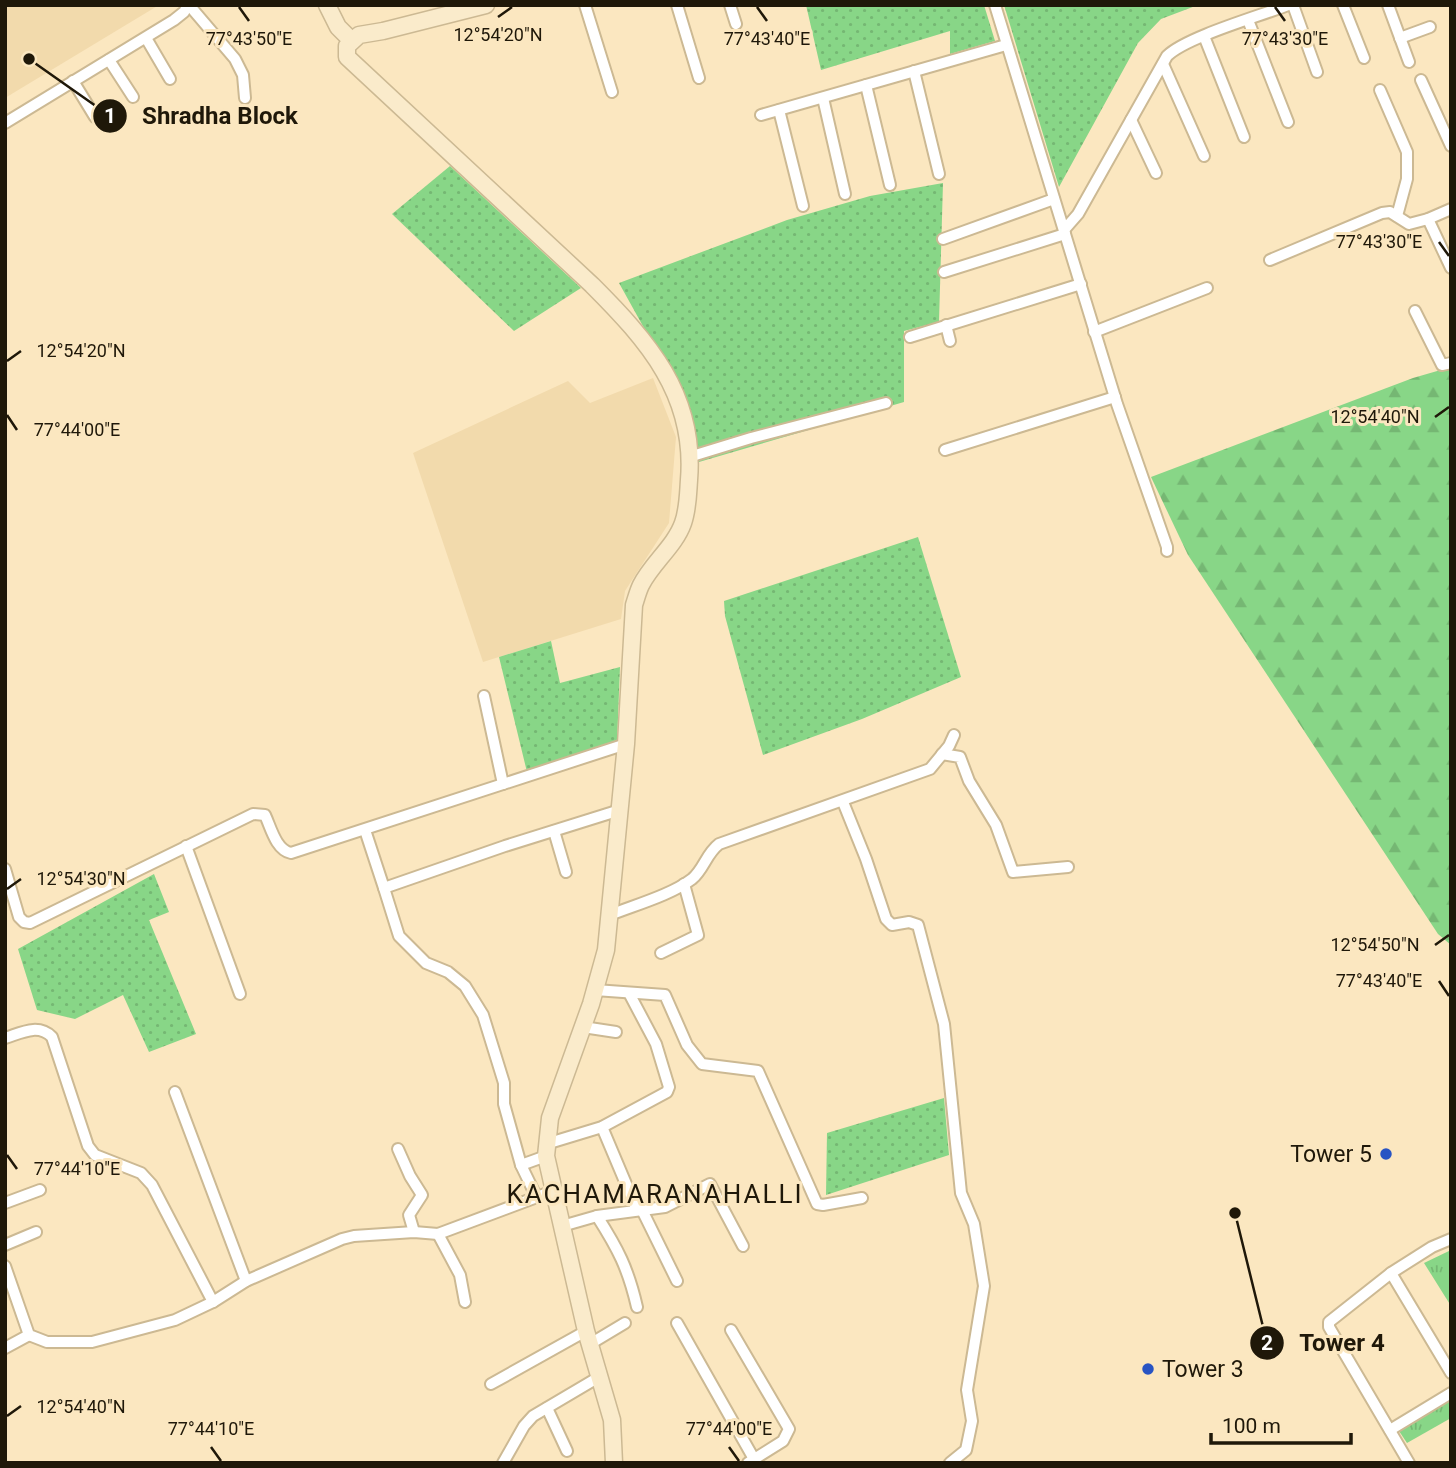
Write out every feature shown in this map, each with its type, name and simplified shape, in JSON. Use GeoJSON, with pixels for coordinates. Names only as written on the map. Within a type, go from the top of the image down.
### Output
{"type":"FeatureCollection","features":[{"type":"Feature","properties":{"kind":"street"},"geometry":{"type":"LineString","coordinates":[[5,123],[146,38],[174,20],[189,5],[235,59],[243,75],[245,98]]}},
{"type":"Feature","properties":{"kind":"street"},"geometry":{"type":"LineString","coordinates":[[327,5],[338,27],[352,41]]}},
{"type":"Feature","properties":{"kind":"street"},"geometry":{"type":"LineString","coordinates":[[486,5],[359,35],[347,46],[347,57],[592,285],[643,340],[657,358],[679,401],[689,457],[684,520],[680,531],[642,583],[634,605],[626,744],[606,950],[583,1027],[550,1118],[546,1150],[553,1191],[588,1338],[612,1420],[614,1463]]}},
{"type":"Feature","properties":{"kind":"street"},"geometry":{"type":"LineString","coordinates":[[585,5],[612,92]]}},
{"type":"Feature","properties":{"kind":"street"},"geometry":{"type":"LineString","coordinates":[[677,5],[699,78]]}},
{"type":"Feature","properties":{"kind":"street"},"geometry":{"type":"LineString","coordinates":[[730,5],[736,24]]}},
{"type":"Feature","properties":{"kind":"street"},"geometry":{"type":"LineString","coordinates":[[995,5],[1094,332],[1167,551]]}},
{"type":"Feature","properties":{"kind":"street"},"geometry":{"type":"LineString","coordinates":[[944,272],[1065,232],[1173,51],[1204,36],[1291,5],[1317,72]]}},
{"type":"Feature","properties":{"kind":"street"},"geometry":{"type":"LineString","coordinates":[[1343,5],[1364,58]]}},
{"type":"Feature","properties":{"kind":"street"},"geometry":{"type":"LineString","coordinates":[[1388,5],[1409,62]]}},
{"type":"Feature","properties":{"kind":"street"},"geometry":{"type":"LineString","coordinates":[[1248,20],[1288,122]]}},
{"type":"Feature","properties":{"kind":"street"},"geometry":{"type":"LineString","coordinates":[[1400,38],[1430,27]]}},
{"type":"Feature","properties":{"kind":"street"},"geometry":{"type":"LineString","coordinates":[[1204,36],[1244,137]]}},
{"type":"Feature","properties":{"kind":"street"},"geometry":{"type":"LineString","coordinates":[[146,38],[170,79]]}},
{"type":"Feature","properties":{"kind":"street"},"geometry":{"type":"LineString","coordinates":[[761,115],[1006,45]]}},
{"type":"Feature","properties":{"kind":"street"},"geometry":{"type":"LineString","coordinates":[[109,60],[133,97]]}},
{"type":"Feature","properties":{"kind":"street"},"geometry":{"type":"LineString","coordinates":[[1163,64],[1204,156]]}},
{"type":"Feature","properties":{"kind":"street"},"geometry":{"type":"LineString","coordinates":[[914,71],[939,174]]}},
{"type":"Feature","properties":{"kind":"street"},"geometry":{"type":"LineString","coordinates":[[1421,80],[1451,146]]}},
{"type":"Feature","properties":{"kind":"street"},"geometry":{"type":"LineString","coordinates":[[73,81],[95,117]]}},
{"type":"Feature","properties":{"kind":"street"},"geometry":{"type":"LineString","coordinates":[[866,85],[890,185]]}},
{"type":"Feature","properties":{"kind":"street"},"geometry":{"type":"LineString","coordinates":[[1380,90],[1407,152],[1407,179],[1397,216]]}},
{"type":"Feature","properties":{"kind":"street"},"geometry":{"type":"LineString","coordinates":[[823,97],[845,194]]}},
{"type":"Feature","properties":{"kind":"street"},"geometry":{"type":"LineString","coordinates":[[779,110],[803,206]]}},
{"type":"Feature","properties":{"kind":"street"},"geometry":{"type":"LineString","coordinates":[[1131,120],[1156,173]]}},
{"type":"Feature","properties":{"kind":"street"},"geometry":{"type":"LineString","coordinates":[[943,239],[1055,199]]}},
{"type":"Feature","properties":{"kind":"street"},"geometry":{"type":"LineString","coordinates":[[1270,260],[1382,213],[1391,212],[1409,224],[1451,209]]}},
{"type":"Feature","properties":{"kind":"street"},"geometry":{"type":"LineString","coordinates":[[1427,219],[1451,268]]}},
{"type":"Feature","properties":{"kind":"street"},"geometry":{"type":"LineString","coordinates":[[911,337],[1081,284]]}},
{"type":"Feature","properties":{"kind":"street"},"geometry":{"type":"LineString","coordinates":[[1094,332],[1207,288]]}},
{"type":"Feature","properties":{"kind":"street"},"geometry":{"type":"LineString","coordinates":[[1415,311],[1442,365],[1451,363]]}},
{"type":"Feature","properties":{"kind":"street"},"geometry":{"type":"LineString","coordinates":[[946,325],[950,341]]}},
{"type":"Feature","properties":{"kind":"street"},"geometry":{"type":"LineString","coordinates":[[945,450],[1115,397]]}},
{"type":"Feature","properties":{"kind":"street"},"geometry":{"type":"LineString","coordinates":[[689,457],[886,403]]}},
{"type":"Feature","properties":{"kind":"street"},"geometry":{"type":"LineString","coordinates":[[484,696],[503,784]]}},
{"type":"Feature","properties":{"kind":"street"},"geometry":{"type":"LineString","coordinates":[[610,915],[684,884],[699,872],[711,850],[719,844],[930,769],[949,746],[954,735]]}},
{"type":"Feature","properties":{"kind":"street"},"geometry":{"type":"LineString","coordinates":[[5,869],[19,917],[30,923],[233,823],[259,814],[265,814],[280,847],[291,853],[626,744]]}},
{"type":"Feature","properties":{"kind":"street"},"geometry":{"type":"LineString","coordinates":[[942,754],[960,757],[969,781],[996,825],[1013,872],[1068,867]]}},
{"type":"Feature","properties":{"kind":"street"},"geometry":{"type":"LineString","coordinates":[[843,802],[886,919],[892,925],[909,922],[918,925],[944,1024],[961,1194],[974,1224],[984,1286],[967,1390],[972,1421],[966,1450],[950,1463]]}},
{"type":"Feature","properties":{"kind":"street"},"geometry":{"type":"LineString","coordinates":[[384,888],[620,810]]}},
{"type":"Feature","properties":{"kind":"street"},"geometry":{"type":"LineString","coordinates":[[365,830],[399,936],[426,963],[448,972],[465,986],[483,1015],[504,1083],[505,1104],[521,1165],[536,1196]]}},
{"type":"Feature","properties":{"kind":"street"},"geometry":{"type":"LineString","coordinates":[[554,831],[566,872]]}},
{"type":"Feature","properties":{"kind":"street"},"geometry":{"type":"LineString","coordinates":[[186,846],[240,994]]}},
{"type":"Feature","properties":{"kind":"street"},"geometry":{"type":"LineString","coordinates":[[661,953],[698,935],[684,884]]}},
{"type":"Feature","properties":{"kind":"street"},"geometry":{"type":"LineString","coordinates":[[595,990],[665,995],[687,1045],[702,1064],[758,1071],[817,1204],[862,1198]]}},
{"type":"Feature","properties":{"kind":"street"},"geometry":{"type":"LineString","coordinates":[[521,1165],[546,1150],[602,1127],[663,1096],[669,1087],[656,1044],[629,993]]}},
{"type":"Feature","properties":{"kind":"street"},"geometry":{"type":"LineString","coordinates":[[583,1027],[616,1032]]}},
{"type":"Feature","properties":{"kind":"street"},"geometry":{"type":"LineString","coordinates":[[5,1038],[34,1029],[42,1030],[52,1037],[88,1146],[95,1154],[141,1173],[152,1185],[213,1302]]}},
{"type":"Feature","properties":{"kind":"street"},"geometry":{"type":"LineString","coordinates":[[175,1092],[246,1281]]}},
{"type":"Feature","properties":{"kind":"street"},"geometry":{"type":"LineString","coordinates":[[602,1127],[640,1211],[677,1280]]}},
{"type":"Feature","properties":{"kind":"street"},"geometry":{"type":"LineString","coordinates":[[398,1149],[422,1195],[409,1215],[414,1232]]}},
{"type":"Feature","properties":{"kind":"street"},"geometry":{"type":"LineString","coordinates":[[562,1226],[597,1216],[665,1207],[710,1184],[743,1246]]}},
{"type":"Feature","properties":{"kind":"street"},"geometry":{"type":"LineString","coordinates":[[5,1203],[40,1190]]}},
{"type":"Feature","properties":{"kind":"street"},"geometry":{"type":"LineString","coordinates":[[5,1266],[29,1335],[47,1342],[92,1342],[175,1320],[213,1302],[246,1281],[354,1236],[414,1232],[438,1234],[553,1191]]}},
{"type":"Feature","properties":{"kind":"street"},"geometry":{"type":"LineString","coordinates":[[597,1216],[617,1247],[630,1275],[637,1307]]}},
{"type":"Feature","properties":{"kind":"street"},"geometry":{"type":"LineString","coordinates":[[5,1245],[36,1232]]}},
{"type":"Feature","properties":{"kind":"street"},"geometry":{"type":"LineString","coordinates":[[438,1234],[460,1275],[465,1302]]}},
{"type":"Feature","properties":{"kind":"street"},"geometry":{"type":"LineString","coordinates":[[1409,1463],[1329,1327],[1332,1319],[1391,1273],[1451,1239]]}},
{"type":"Feature","properties":{"kind":"street"},"geometry":{"type":"LineString","coordinates":[[1391,1273],[1451,1373]]}},
{"type":"Feature","properties":{"kind":"street"},"geometry":{"type":"LineString","coordinates":[[491,1384],[625,1323]]}},
{"type":"Feature","properties":{"kind":"street"},"geometry":{"type":"LineString","coordinates":[[677,1323],[751,1461],[783,1441],[789,1429],[731,1330]]}},
{"type":"Feature","properties":{"kind":"street"},"geometry":{"type":"LineString","coordinates":[[5,1348],[29,1335]]}},
{"type":"Feature","properties":{"kind":"street"},"geometry":{"type":"LineString","coordinates":[[503,1463],[524,1426],[533,1416],[599,1377]]}},
{"type":"Feature","properties":{"kind":"street"},"geometry":{"type":"LineString","coordinates":[[1390,1430],[1451,1393]]}},
{"type":"Feature","properties":{"kind":"street"},"geometry":{"type":"LineString","coordinates":[[547,1408],[567,1451]]}},
{"type":"Feature","properties":{"kind":"shaded area"},"geometry":{"type":"Polygon","coordinates":[[[5,5],[159,5],[5,98],[5,5]]]}},
{"type":"Feature","properties":{"kind":"shaded area"},"geometry":{"type":"Polygon","coordinates":[[[653,378],[676,437],[669,523],[625,591],[621,619],[483,662],[413,453],[568,381],[590,403],[653,378]]]}},
{"type":"Feature","properties":{"kind":"green space"},"geometry":{"type":"Polygon","coordinates":[[[806,5],[984,5],[995,41],[950,54],[950,31],[821,70],[806,5]]]}},
{"type":"Feature","properties":{"kind":"green space"},"geometry":{"type":"Polygon","coordinates":[[[1004,5],[1198,5],[1161,19],[1138,43],[1059,187],[1004,5]]]}},
{"type":"Feature","properties":{"kind":"green space"},"geometry":{"type":"Polygon","coordinates":[[[450,166],[581,288],[514,331],[392,214],[450,166]]]}},
{"type":"Feature","properties":{"kind":"green space"},"geometry":{"type":"Polygon","coordinates":[[[943,183],[939,322],[904,331],[904,402],[699,462],[689,409],[619,283],[787,220],[870,196],[943,183]]]}},
{"type":"Feature","properties":{"kind":"green space"},"geometry":{"type":"Polygon","coordinates":[[[1451,367],[1451,945],[1438,934],[1188,555],[1151,477],[1413,378],[1451,367]]]}},
{"type":"Feature","properties":{"kind":"green space"},"geometry":{"type":"Polygon","coordinates":[[[918,537],[961,677],[862,719],[763,755],[725,616],[724,601],[918,537]]]}},
{"type":"Feature","properties":{"kind":"green space"},"geometry":{"type":"Polygon","coordinates":[[[551,641],[560,683],[620,667],[617,743],[527,772],[499,657],[551,641]]]}},
{"type":"Feature","properties":{"kind":"green space"},"geometry":{"type":"Polygon","coordinates":[[[154,874],[169,912],[149,920],[196,1034],[149,1052],[123,995],[75,1019],[37,1010],[18,949],[154,874]]]}},
{"type":"Feature","properties":{"kind":"green space"},"geometry":{"type":"Polygon","coordinates":[[[944,1098],[949,1155],[826,1195],[827,1133],[944,1098]]]}},
{"type":"Feature","properties":{"kind":"green space"},"geometry":{"type":"Polygon","coordinates":[[[1451,1250],[1451,1306],[1424,1263],[1451,1250]]]}},
{"type":"Feature","properties":{"kind":"green space"},"geometry":{"type":"Polygon","coordinates":[[[1451,1387],[1451,1418],[1407,1443],[1393,1422],[1451,1387]]]}},
{"type":"Feature","properties":{"kind":"place","name":"Shradha Block"},"geometry":{"type":"Point","coordinates":[29,59]}},
{"type":"Feature","properties":{"kind":"place","name":"Tower 5"},"geometry":{"type":"Point","coordinates":[1386,1154]}},
{"type":"Feature","properties":{"kind":"place","name":"Tower 4"},"geometry":{"type":"Point","coordinates":[1235,1213]}},
{"type":"Feature","properties":{"kind":"place","name":"Tower 3"},"geometry":{"type":"Point","coordinates":[1148,1369]}},
{"type":"Feature","properties":{"kind":"district","name":"KACHAMARANAHALLI"},"geometry":{"type":"Point","coordinates":[655,1194]}}]}
